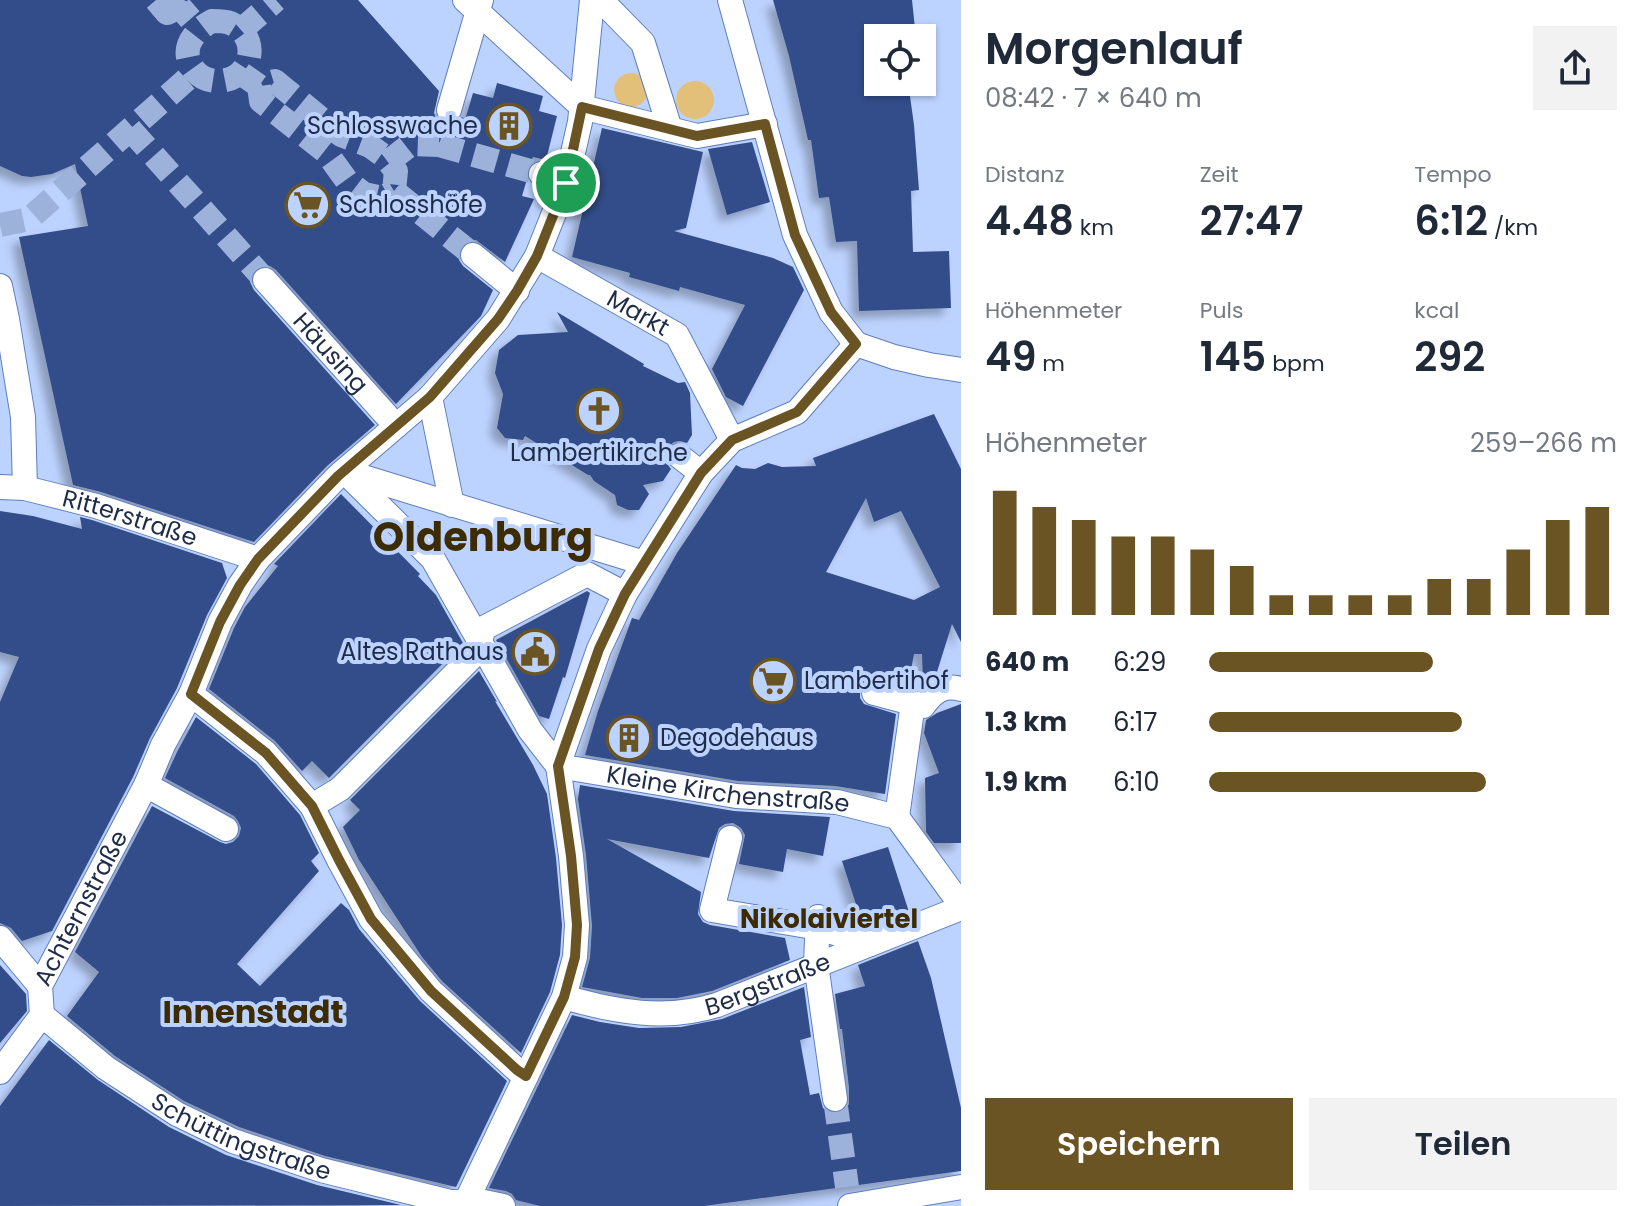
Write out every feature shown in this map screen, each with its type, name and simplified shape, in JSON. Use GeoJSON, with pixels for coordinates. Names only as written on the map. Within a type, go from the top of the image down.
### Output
{"type":"FeatureCollection","features":[{"type":"Feature","properties":{"kind":"street"},"geometry":{"type":"LineString","coordinates":[[344,471],[430,397],[498,319],[537,256],[566,183],[581,115],[592,0]]}},
{"type":"Feature","properties":{"kind":"street"},"geometry":{"type":"LineString","coordinates":[[601,0],[643,43],[670,129]]}},
{"type":"Feature","properties":{"kind":"street"},"geometry":{"type":"LineString","coordinates":[[730,0],[795,235],[831,312],[856,344],[894,357],[961,370]]}},
{"type":"Feature","properties":{"kind":"street"},"geometry":{"type":"LineString","coordinates":[[475,4],[581,115],[697,136],[765,124]]}},
{"type":"Feature","properties":{"kind":"street"},"geometry":{"type":"LineString","coordinates":[[449,110],[475,4]]}},
{"type":"Feature","properties":{"kind":"street"},"geometry":{"type":"LineString","coordinates":[[541,174],[566,183]]}},
{"type":"Feature","properties":{"kind":"street"},"geometry":{"type":"LineString","coordinates":[[473,255],[517,291]]}},
{"type":"Feature","properties":{"kind":"street","name":"Markt"},"geometry":{"type":"LineString","coordinates":[[537,256],[677,335],[732,440]]}},
{"type":"Feature","properties":{"kind":"street","name":"Häusing"},"geometry":{"type":"LineString","coordinates":[[265,280],[396,426]]}},
{"type":"Feature","properties":{"kind":"street"},"geometry":{"type":"LineString","coordinates":[[0,286],[23,417],[25,488]]}},
{"type":"Feature","properties":{"kind":"street"},"geometry":{"type":"LineString","coordinates":[[465,1204],[564,997],[575,957],[577,925],[571,856],[558,766],[595,656],[625,594],[701,473],[732,440],[797,412],[856,344]]}},
{"type":"Feature","properties":{"kind":"street"},"geometry":{"type":"LineString","coordinates":[[430,397],[452,505]]}},
{"type":"Feature","properties":{"kind":"street"},"geometry":{"type":"LineString","coordinates":[[679,456],[701,473]]}},
{"type":"Feature","properties":{"kind":"street"},"geometry":{"type":"LineString","coordinates":[[344,471],[644,563]]}},
{"type":"Feature","properties":{"kind":"street"},"geometry":{"type":"LineString","coordinates":[[344,471],[433,559],[530,730],[558,766]]}},
{"type":"Feature","properties":{"kind":"street","name":"Achternstraße"},"geometry":{"type":"LineString","coordinates":[[0,1072],[42,1015],[40,986],[147,783],[240,585],[258,559],[344,471]]}},
{"type":"Feature","properties":{"kind":"street","name":"Ritterstraße"},"geometry":{"type":"LineString","coordinates":[[0,487],[25,488],[96,506],[258,559]]}},
{"type":"Feature","properties":{"kind":"street"},"geometry":{"type":"LineString","coordinates":[[312,806],[340,789],[476,653],[484,628],[587,574],[625,594]]}},
{"type":"Feature","properties":{"kind":"street"},"geometry":{"type":"LineString","coordinates":[[874,693],[923,706],[941,688],[952,686],[961,689]]}},
{"type":"Feature","properties":{"kind":"street"},"geometry":{"type":"LineString","coordinates":[[191,694],[266,753],[312,806],[371,919],[431,991],[526,1076]]}},
{"type":"Feature","properties":{"kind":"street"},"geometry":{"type":"LineString","coordinates":[[913,703],[897,817],[961,907]]}},
{"type":"Feature","properties":{"kind":"street","name":"Kleine Kirchenstraße"},"geometry":{"type":"LineString","coordinates":[[558,766],[837,802],[897,817]]}},
{"type":"Feature","properties":{"kind":"street"},"geometry":{"type":"LineString","coordinates":[[147,783],[226,829]]}},
{"type":"Feature","properties":{"kind":"street"},"geometry":{"type":"LineString","coordinates":[[730,838],[712,910],[818,922],[870,944]]}},
{"type":"Feature","properties":{"kind":"street","name":"Bergstraße"},"geometry":{"type":"LineString","coordinates":[[564,997],[629,1011],[678,1014],[717,1005],[961,907]]}},
{"type":"Feature","properties":{"kind":"street"},"geometry":{"type":"LineString","coordinates":[[818,922],[816,964],[835,1099]]}},
{"type":"Feature","properties":{"kind":"street"},"geometry":{"type":"LineString","coordinates":[[0,938],[40,986]]}},
{"type":"Feature","properties":{"kind":"street","name":"Schüttingstraße"},"geometry":{"type":"LineString","coordinates":[[42,1015],[106,1068],[177,1114],[233,1141],[321,1170],[450,1202],[484,1202],[503,1206]]}},
{"type":"Feature","properties":{"kind":"street"},"geometry":{"type":"LineString","coordinates":[[856,1202],[961,1187]]}},
{"type":"Feature","properties":{"kind":"shaded area"},"geometry":{"type":"Polygon","coordinates":[[[631,73],[643,78],[648,90],[643,102],[631,107],[619,102],[614,90],[619,78],[631,73]]]}},
{"type":"Feature","properties":{"kind":"shaded area"},"geometry":{"type":"Polygon","coordinates":[[[695,81],[708,87],[714,100],[708,113],[695,119],[682,113],[676,100],[682,87],[695,81]]]}},
{"type":"Feature","properties":{"kind":"building"},"geometry":{"type":"Polygon","coordinates":[[[0,0],[358,0],[439,91],[434,113],[444,124],[453,124],[462,117],[465,120],[473,93],[493,98],[497,83],[543,96],[539,111],[557,116],[546,160],[533,157],[527,168],[522,196],[534,199],[505,262],[476,240],[467,241],[458,252],[463,266],[493,290],[481,316],[396,404],[276,270],[263,265],[254,269],[250,282],[254,290],[375,425],[327,466],[254,542],[73,485],[19,237],[88,226],[75,164],[52,174],[31,177],[0,166],[0,0]]]}},
{"type":"Feature","properties":{"kind":"building"},"geometry":{"type":"Polygon","coordinates":[[[773,0],[912,0],[915,24],[864,24],[864,96],[910,96],[919,190],[911,191],[913,252],[949,251],[951,308],[859,311],[857,241],[836,242],[829,197],[819,198],[811,140],[808,140],[773,0]]]}},
{"type":"Feature","properties":{"kind":"building"},"geometry":{"type":"Polygon","coordinates":[[[602,128],[703,152],[686,228],[674,231],[773,258],[793,267],[804,290],[743,406],[726,397],[712,369],[745,305],[680,287],[679,291],[572,257],[602,128]]]}},
{"type":"Feature","properties":{"kind":"building"},"geometry":{"type":"Polygon","coordinates":[[[752,142],[770,202],[727,215],[708,149],[752,142]]]}},
{"type":"Feature","properties":{"kind":"building","name":"Lambertikirche"},"geometry":{"type":"Polygon","coordinates":[[[557,312],[643,366],[678,383],[685,382],[690,393],[692,435],[687,443],[674,442],[667,448],[665,461],[671,469],[663,481],[643,485],[649,494],[639,510],[628,510],[617,505],[615,495],[590,475],[525,436],[523,440],[505,438],[497,428],[503,394],[495,373],[499,350],[518,335],[568,332],[557,312]]]}},
{"type":"Feature","properties":{"kind":"building"},"geometry":{"type":"Polygon","coordinates":[[[934,414],[961,469],[961,642],[952,624],[936,675],[923,683],[922,654],[914,654],[908,686],[871,678],[860,688],[860,698],[864,704],[896,714],[885,794],[835,786],[738,781],[585,755],[632,618],[639,620],[677,553],[736,465],[755,469],[768,463],[782,467],[816,466],[813,458],[934,414]],[[866,498],[826,572],[914,600],[940,587],[901,511],[874,522],[866,498]]]}},
{"type":"Feature","properties":{"kind":"building"},"geometry":{"type":"Polygon","coordinates":[[[341,494],[420,574],[418,576],[436,595],[463,643],[329,778],[312,761],[302,771],[275,741],[209,689],[234,628],[245,607],[278,566],[274,564],[341,494]]]}},
{"type":"Feature","properties":{"kind":"building"},"geometry":{"type":"Polygon","coordinates":[[[0,511],[82,529],[80,517],[92,520],[222,563],[227,578],[133,777],[52,931],[22,941],[11,928],[0,923],[0,702],[19,657],[0,652],[0,511]]]}},
{"type":"Feature","properties":{"kind":"building","name":"Altes Rathaus"},"geometry":{"type":"Polygon","coordinates":[[[587,591],[590,593],[565,678],[549,719],[539,716],[496,640],[587,591]]]}},
{"type":"Feature","properties":{"kind":"building"},"geometry":{"type":"Polygon","coordinates":[[[479,671],[547,794],[556,858],[562,925],[560,955],[550,992],[521,1053],[442,981],[422,957],[359,860],[343,827],[360,810],[350,800],[479,671]]]}},
{"type":"Feature","properties":{"kind":"building"},"geometry":{"type":"Polygon","coordinates":[[[961,704],[961,843],[934,843],[926,832],[925,778],[939,773],[924,733],[926,720],[961,704]]]}},
{"type":"Feature","properties":{"kind":"building"},"geometry":{"type":"Polygon","coordinates":[[[196,717],[256,764],[300,815],[319,853],[311,861],[319,871],[237,964],[260,986],[341,903],[420,1001],[507,1081],[456,1187],[325,1156],[239,1127],[184,1101],[115,1056],[67,1016],[99,972],[75,952],[152,806],[220,842],[233,842],[239,836],[241,828],[234,816],[165,778],[196,717]]]}},
{"type":"Feature","properties":{"kind":"building"},"geometry":{"type":"Polygon","coordinates":[[[580,785],[734,811],[830,817],[823,856],[787,849],[783,872],[739,864],[745,835],[733,823],[719,828],[709,858],[607,839],[701,892],[698,914],[703,922],[785,938],[790,960],[712,991],[677,998],[642,998],[582,987],[590,958],[592,926],[578,799],[580,785]]]}},
{"type":"Feature","properties":{"kind":"building"},"geometry":{"type":"Polygon","coordinates":[[[888,847],[909,912],[870,928],[863,926],[842,861],[888,847]]]}},
{"type":"Feature","properties":{"kind":"building"},"geometry":{"type":"Polygon","coordinates":[[[918,941],[931,978],[961,1108],[961,1171],[704,1206],[540,1206],[516,1200],[506,1191],[489,1188],[572,1015],[639,1028],[681,1027],[722,1019],[804,987],[811,1037],[800,1040],[810,1095],[819,1093],[823,1108],[829,1113],[844,1111],[849,1104],[849,1088],[835,994],[865,986],[858,965],[918,941]]]}},
{"type":"Feature","properties":{"kind":"building"},"geometry":{"type":"Polygon","coordinates":[[[0,965],[26,994],[27,1011],[0,1043],[0,965]]]}},
{"type":"Feature","properties":{"kind":"building"},"geometry":{"type":"Polygon","coordinates":[[[49,1040],[98,1080],[169,1127],[226,1155],[317,1185],[401,1205],[0,1206],[0,1106],[49,1040]]]}},
{"type":"Feature","properties":{"kind":"tunnel"},"geometry":{"type":"LineString","coordinates":[[156,0],[167,13],[180,7]]}},
{"type":"Feature","properties":{"kind":"tunnel"},"geometry":{"type":"LineString","coordinates":[[184,0],[180,7],[198,28]]}},
{"type":"Feature","properties":{"kind":"tunnel"},"geometry":{"type":"LineString","coordinates":[[241,30],[276,0]]}},
{"type":"Feature","properties":{"kind":"tunnel"},"geometry":{"type":"LineString","coordinates":[[212,21],[228,22],[240,29],[249,47],[246,66],[229,79],[214,81],[202,77],[190,64],[190,42],[199,30],[212,21]]}},
{"type":"Feature","properties":{"kind":"tunnel"},"geometry":{"type":"LineString","coordinates":[[0,225],[29,219],[195,72]]}},
{"type":"Feature","properties":{"kind":"tunnel"},"geometry":{"type":"LineString","coordinates":[[242,74],[259,86],[275,81],[341,135],[370,146],[384,156],[396,171],[394,191]]}},
{"type":"Feature","properties":{"kind":"tunnel"},"geometry":{"type":"LineString","coordinates":[[259,86],[261,101],[326,152],[347,181],[364,194],[382,198],[394,191]]}},
{"type":"Feature","properties":{"kind":"tunnel"},"geometry":{"type":"LineString","coordinates":[[388,162],[411,144],[439,145],[449,110]]}},
{"type":"Feature","properties":{"kind":"tunnel"},"geometry":{"type":"LineString","coordinates":[[130,129],[265,280]]}},
{"type":"Feature","properties":{"kind":"tunnel"},"geometry":{"type":"LineString","coordinates":[[439,145],[541,174]]}},
{"type":"Feature","properties":{"kind":"tunnel"},"geometry":{"type":"LineString","coordinates":[[394,191],[473,255]]}},
{"type":"Feature","properties":{"kind":"tunnel"},"geometry":{"type":"LineString","coordinates":[[835,1099],[847,1187]]}},
{"type":"Feature","properties":{"kind":"place","name":"Schlosswache"},"geometry":{"type":"Point","coordinates":[509,126]}},
{"type":"Feature","properties":{"kind":"place","name":"Schlosshöfe"},"geometry":{"type":"Point","coordinates":[308,205]}},
{"type":"Feature","properties":{"kind":"place","name":"Lambertikirche"},"geometry":{"type":"Point","coordinates":[599,411]}},
{"type":"Feature","properties":{"kind":"place","name":"Altes Rathaus"},"geometry":{"type":"Point","coordinates":[535,652]}},
{"type":"Feature","properties":{"kind":"place","name":"Lambertihof"},"geometry":{"type":"Point","coordinates":[773,681]}},
{"type":"Feature","properties":{"kind":"place","name":"Degodehaus"},"geometry":{"type":"Point","coordinates":[629,738]}},
{"type":"Feature","properties":{"kind":"district","name":"Oldenburg"},"geometry":{"type":"Point","coordinates":[483,537]}},
{"type":"Feature","properties":{"kind":"district","name":"Nikolaiviertel"},"geometry":{"type":"Point","coordinates":[829,919]}},
{"type":"Feature","properties":{"kind":"district","name":"Innenstadt"},"geometry":{"type":"Point","coordinates":[253,1012]}},
{"type":"Feature","properties":{"kind":"route"},"geometry":{"type":"LineString","coordinates":[[582,107],[697,136],[765,124],[795,235],[831,312],[856,344],[797,412],[732,440],[701,473],[625,594],[599,649],[558,766],[571,856],[577,925],[575,957],[564,997],[526,1076],[431,991],[371,919],[312,806],[266,753],[191,694],[220,622],[258,559],[338,476],[430,397],[498,319],[537,256],[566,183],[582,107]]}}]}
